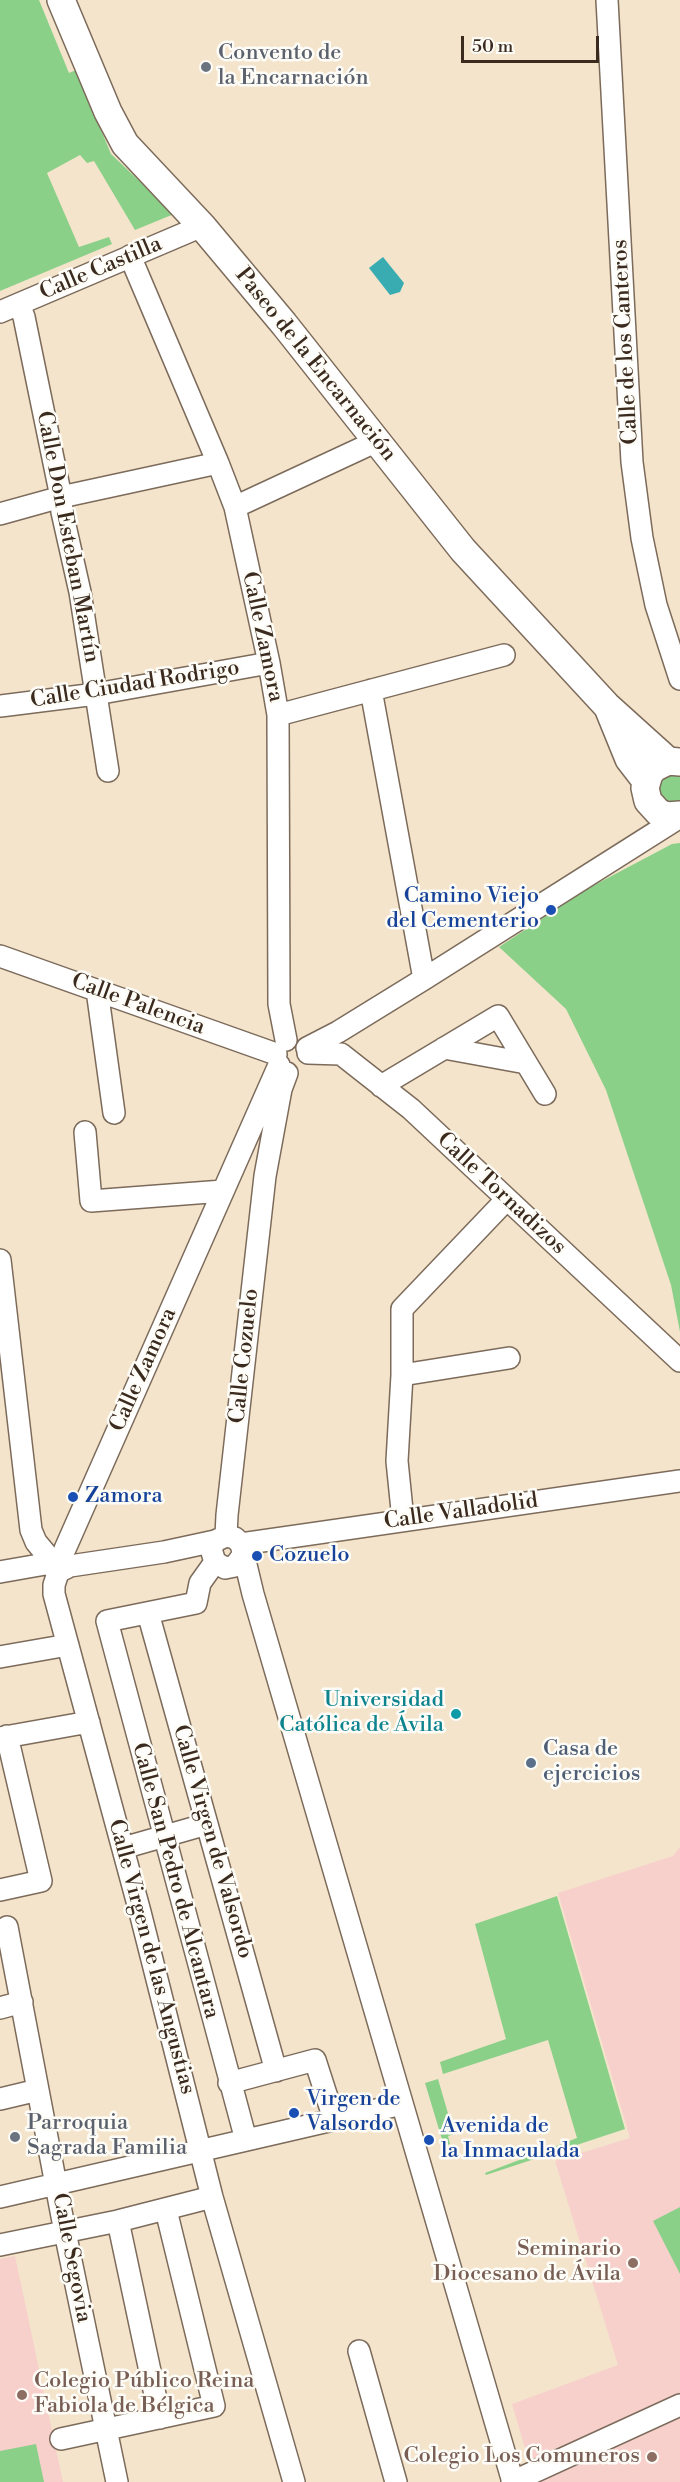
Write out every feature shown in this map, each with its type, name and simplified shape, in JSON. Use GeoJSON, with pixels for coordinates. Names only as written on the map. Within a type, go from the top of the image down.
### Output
{"type":"FeatureCollection","features":[{"type":"Feature","properties":{"kind":"main road","name":"Paseo de la Encarnación"},"geometry":{"type":"LineString","coordinates":[[61,0],[108,112],[125,144],[202,226],[284,324],[463,550],[607,706],[675,758]]}},
{"type":"Feature","properties":{"kind":"main road","name":"Paseo de la Encarnación"},"geometry":{"type":"LineString","coordinates":[[607,706],[629,759],[649,794]]}},
{"type":"Feature","properties":{"kind":"main road"},"geometry":{"type":"LineString","coordinates":[[675,758],[654,768],[649,794],[666,816],[680,816]]}},
{"type":"Feature","properties":{"kind":"street","name":"Calle de los Canteros"},"geometry":{"type":"LineString","coordinates":[[608,0],[632,462],[642,538],[656,605],[680,679]]}},
{"type":"Feature","properties":{"kind":"street","name":"Calle Castilla"},"geometry":{"type":"LineString","coordinates":[[9,308],[202,226]]}},
{"type":"Feature","properties":{"kind":"street","name":"Calle Zamora"},"geometry":{"type":"LineString","coordinates":[[61,1561],[282,1057],[279,1004],[278,715],[269,663],[235,507],[130,256]]}},
{"type":"Feature","properties":{"kind":"street","name":"Calle Don Esteban Martín"},"geometry":{"type":"LineString","coordinates":[[9,308],[24,317],[80,592],[108,771]]}},
{"type":"Feature","properties":{"kind":"street"},"geometry":{"type":"LineString","coordinates":[[235,507],[377,441]]}},
{"type":"Feature","properties":{"kind":"street"},"geometry":{"type":"LineString","coordinates":[[0,514],[61,497],[218,463]]}},
{"type":"Feature","properties":{"kind":"street"},"geometry":{"type":"LineString","coordinates":[[278,715],[504,655]]}},
{"type":"Feature","properties":{"kind":"street","name":"Calle Ciudad Rodrigo"},"geometry":{"type":"LineString","coordinates":[[0,706],[96,694],[269,663]]}},
{"type":"Feature","properties":{"kind":"street"},"geometry":{"type":"LineString","coordinates":[[372,690],[424,979]]}},
{"type":"Feature","properties":{"kind":"street"},"geometry":{"type":"LineString","coordinates":[[628,850],[649,794]]}},
{"type":"Feature","properties":{"kind":"street"},"geometry":{"type":"LineString","coordinates":[[282,1057],[298,1070],[306,1063],[308,1050],[680,816]]}},
{"type":"Feature","properties":{"kind":"street","name":"Calle Palencia"},"geometry":{"type":"LineString","coordinates":[[0,956],[282,1057],[298,1039],[308,1050]]}},
{"type":"Feature","properties":{"kind":"street"},"geometry":{"type":"LineString","coordinates":[[97,990],[114,1113]]}},
{"type":"Feature","properties":{"kind":"street"},"geometry":{"type":"LineString","coordinates":[[381,1086],[498,1016],[545,1094]]}},
{"type":"Feature","properties":{"kind":"street"},"geometry":{"type":"LineString","coordinates":[[444,1048],[526,1063]]}},
{"type":"Feature","properties":{"kind":"street","name":"Calle Tornadizos"},"geometry":{"type":"LineString","coordinates":[[308,1050],[341,1054],[411,1109],[680,1361]]}},
{"type":"Feature","properties":{"kind":"street","name":"Calle Cozuelo"},"geometry":{"type":"LineString","coordinates":[[227,1552],[228,1503],[265,1176],[281,1089],[282,1057]]}},
{"type":"Feature","properties":{"kind":"street"},"geometry":{"type":"LineString","coordinates":[[85,1132],[91,1202],[223,1191]]}},
{"type":"Feature","properties":{"kind":"street"},"geometry":{"type":"LineString","coordinates":[[235,1164],[265,1176]]}},
{"type":"Feature","properties":{"kind":"street"},"geometry":{"type":"LineString","coordinates":[[403,1520],[397,1461],[402,1375],[402,1309],[506,1200]]}},
{"type":"Feature","properties":{"kind":"street"},"geometry":{"type":"LineString","coordinates":[[0,1260],[31,1530],[36,1542],[61,1561]]}},
{"type":"Feature","properties":{"kind":"street"},"geometry":{"type":"LineString","coordinates":[[402,1375],[509,1358]]}},
{"type":"Feature","properties":{"kind":"street","name":"Calle Valladolid"},"geometry":{"type":"LineString","coordinates":[[0,1572],[61,1561],[96,1561],[164,1552],[227,1552],[403,1520],[680,1481]]}},
{"type":"Feature","properties":{"kind":"street"},"geometry":{"type":"LineString","coordinates":[[148,1613],[196,1604],[200,1583],[227,1552],[253,1594],[512,2482],[680,2405]]}},
{"type":"Feature","properties":{"kind":"street","name":"Calle Virgen de las Angustias"},"geometry":{"type":"LineString","coordinates":[[61,1561],[54,1585],[54,1594],[123,1848],[200,2150],[294,2482]]}},
{"type":"Feature","properties":{"kind":"street","name":"Calle San Pedro de Alcantara"},"geometry":{"type":"LineString","coordinates":[[148,1613],[107,1621],[246,2140]]}},
{"type":"Feature","properties":{"kind":"street","name":"Calle Virgen de Valsordo"},"geometry":{"type":"LineString","coordinates":[[148,1613],[276,2071]]}},
{"type":"Feature","properties":{"kind":"street"},"geometry":{"type":"LineString","coordinates":[[0,1657],[68,1645]]}},
{"type":"Feature","properties":{"kind":"street"},"geometry":{"type":"LineString","coordinates":[[0,1895],[41,1881],[4,1737],[89,1722]]}},
{"type":"Feature","properties":{"kind":"street"},"geometry":{"type":"LineString","coordinates":[[123,1848],[207,1824]]}},
{"type":"Feature","properties":{"kind":"street","name":"Calle Segovia"},"geometry":{"type":"LineString","coordinates":[[7,1927],[65,2232],[117,2482]]}},
{"type":"Feature","properties":{"kind":"street"},"geometry":{"type":"LineString","coordinates":[[0,2008],[22,2002]]}},
{"type":"Feature","properties":{"kind":"street"},"geometry":{"type":"LineString","coordinates":[[229,2083],[315,2060],[334,2119]]}},
{"type":"Feature","properties":{"kind":"street"},"geometry":{"type":"LineString","coordinates":[[0,2099],[38,2090]]}},
{"type":"Feature","properties":{"kind":"street"},"geometry":{"type":"LineString","coordinates":[[0,2197],[402,2104]]}},
{"type":"Feature","properties":{"kind":"street"},"geometry":{"type":"LineString","coordinates":[[0,2245],[118,2221],[213,2197]]}},
{"type":"Feature","properties":{"kind":"street"},"geometry":{"type":"LineString","coordinates":[[61,2439],[214,2406],[166,2210]]}},
{"type":"Feature","properties":{"kind":"street"},"geometry":{"type":"LineString","coordinates":[[118,2221],[160,2418]]}},
{"type":"Feature","properties":{"kind":"street"},"geometry":{"type":"LineString","coordinates":[[359,2351],[396,2482]]}},
{"type":"Feature","properties":{"kind":"shaded area","name":"Seminario Diocesano de Ávila"},"geometry":{"type":"Polygon","coordinates":[[[680,1847],[680,2482],[535,2482],[512,2404],[618,2365],[555,2161],[630,2138],[558,1893],[673,1856],[680,1847]]]}},
{"type":"Feature","properties":{"kind":"shaded area","name":"Colegio Público Reina Fabiola de Bélgica"},"geometry":{"type":"Polygon","coordinates":[[[15,2256],[63,2482],[0,2482],[0,2259],[15,2256]]]}},
{"type":"Feature","properties":{"kind":"green space"},"geometry":{"type":"Polygon","coordinates":[[[0,0],[39,0],[69,73],[76,70],[111,154],[174,214],[135,230],[94,161],[87,163],[80,155],[47,173],[79,247],[109,237],[112,244],[0,291],[0,0]]]}},
{"type":"Feature","properties":{"kind":"green space"},"geometry":{"type":"Polygon","coordinates":[[[667,774],[680,774],[680,803],[666,803],[659,795],[658,785],[667,774]]]}},
{"type":"Feature","properties":{"kind":"green space"},"geometry":{"type":"Polygon","coordinates":[[[680,843],[680,1332],[671,1285],[606,1090],[566,1009],[499,947],[585,890],[672,844],[680,843]]]}},
{"type":"Feature","properties":{"kind":"green space"},"geometry":{"type":"Polygon","coordinates":[[[557,1896],[625,2129],[486,2175],[485,2173],[577,2138],[548,2040],[443,2074],[440,2062],[506,2039],[475,1924],[557,1896]]]}},
{"type":"Feature","properties":{"kind":"green space"},"geometry":{"type":"Polygon","coordinates":[[[438,2079],[454,2134],[448,2136],[450,2144],[444,2146],[425,2083],[438,2079]]]}},
{"type":"Feature","properties":{"kind":"green space"},"geometry":{"type":"Polygon","coordinates":[[[680,2207],[680,2274],[653,2221],[680,2207]]]}},
{"type":"Feature","properties":{"kind":"green space"},"geometry":{"type":"Polygon","coordinates":[[[36,2444],[44,2482],[0,2482],[0,2451],[36,2444]]]}},
{"type":"Feature","properties":{"kind":"water"},"geometry":{"type":"Polygon","coordinates":[[[383,257],[404,283],[400,292],[390,295],[369,268],[383,257]]]}},
{"type":"Feature","properties":{"kind":"place","name":"Convento de la Encarnación"},"geometry":{"type":"Point","coordinates":[206,67]}},
{"type":"Feature","properties":{"kind":"place","name":"Camino Viejo del Cementerio"},"geometry":{"type":"Point","coordinates":[551,910]}},
{"type":"Feature","properties":{"kind":"place","name":"Zamora"},"geometry":{"type":"Point","coordinates":[73,1497]}},
{"type":"Feature","properties":{"kind":"place","name":"Cozuelo"},"geometry":{"type":"Point","coordinates":[257,1556]}},
{"type":"Feature","properties":{"kind":"place","name":"Universidad Católica de Ávila"},"geometry":{"type":"Point","coordinates":[456,1714]}},
{"type":"Feature","properties":{"kind":"place","name":"Casa de ejercicios"},"geometry":{"type":"Point","coordinates":[531,1763]}},
{"type":"Feature","properties":{"kind":"place","name":"Virgen de Valsordo"},"geometry":{"type":"Point","coordinates":[294,2113]}},
{"type":"Feature","properties":{"kind":"place","name":"Parroquia Sagrada Familia"},"geometry":{"type":"Point","coordinates":[15,2137]}},
{"type":"Feature","properties":{"kind":"place","name":"Avenida de la Inmaculada"},"geometry":{"type":"Point","coordinates":[429,2140]}},
{"type":"Feature","properties":{"kind":"place","name":"Seminario Diocesano de Ávila"},"geometry":{"type":"Point","coordinates":[633,2263]}},
{"type":"Feature","properties":{"kind":"place","name":"Colegio Público Reina Fabiola de Bélgica"},"geometry":{"type":"Point","coordinates":[22,2395]}},
{"type":"Feature","properties":{"kind":"place","name":"Colegio Los Comuneros"},"geometry":{"type":"Point","coordinates":[652,2457]}}]}
